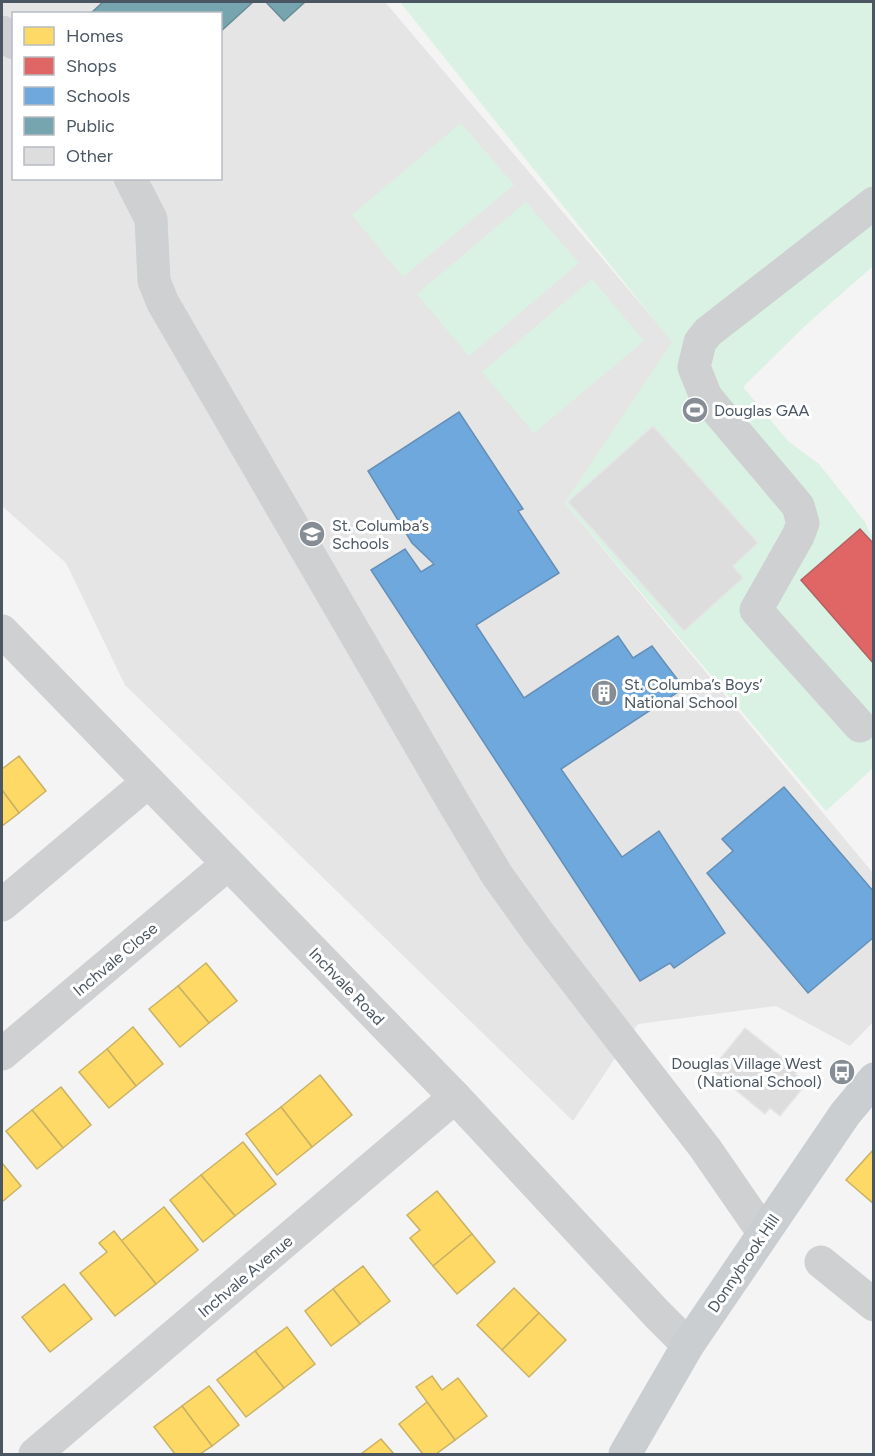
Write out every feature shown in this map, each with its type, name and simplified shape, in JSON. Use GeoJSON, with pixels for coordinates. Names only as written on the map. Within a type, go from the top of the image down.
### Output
{"type":"FeatureCollection","features":[{"type":"Feature","properties":{"kind":"main road","name":"Donnybrook Hill"},"geometry":{"type":"LineString","coordinates":[[625,1455],[688,1345],[845,1114],[873,1079]]}},
{"type":"Feature","properties":{"kind":"street"},"geometry":{"type":"LineString","coordinates":[[131,180],[152,219],[154,281],[172,322],[467,826],[497,875],[540,935],[705,1148],[763,1232]]}},
{"type":"Feature","properties":{"kind":"street"},"geometry":{"type":"LineString","coordinates":[[860,726],[756,610],[803,523],[798,506],[706,397],[694,367],[700,342],[708,332],[873,203]]}},
{"type":"Feature","properties":{"kind":"street","name":"Inchvale Road"},"geometry":{"type":"LineString","coordinates":[[2,631],[455,1097],[688,1345]]}},
{"type":"Feature","properties":{"kind":"street"},"geometry":{"type":"LineString","coordinates":[[2,905],[148,782]]}},
{"type":"Feature","properties":{"kind":"street","name":"Inchvale Close"},"geometry":{"type":"LineString","coordinates":[[2,1054],[228,864]]}},
{"type":"Feature","properties":{"kind":"street","name":"Inchvale Avenue"},"geometry":{"type":"LineString","coordinates":[[35,1455],[455,1097]]}},
{"type":"Feature","properties":{"kind":"street"},"geometry":{"type":"LineString","coordinates":[[821,1262],[873,1305]]}},
{"type":"Feature","properties":{"kind":"shaded area","name":"St. Columba’s Schools"},"geometry":{"type":"Polygon","coordinates":[[[2,2],[385,2],[673,342],[565,503],[873,873],[873,1022],[850,1046],[776,1006],[638,1024],[573,1121],[125,685],[66,563],[2,506],[2,2]]]}},
{"type":"Feature","properties":{"kind":"green space","name":"Douglas GAA"},"geometry":{"type":"Polygon","coordinates":[[[400,2],[873,2],[873,266],[806,325],[743,387],[788,441],[819,464],[865,522],[873,536],[873,768],[826,811],[565,503],[672,342],[400,2]]]}},
{"type":"Feature","properties":{"kind":"green space"},"geometry":{"type":"Polygon","coordinates":[[[461,123],[514,185],[403,277],[352,215],[461,123]]]}},
{"type":"Feature","properties":{"kind":"green space"},"geometry":{"type":"Polygon","coordinates":[[[526,202],[579,263],[469,356],[417,294],[526,202]]]}},
{"type":"Feature","properties":{"kind":"green space"},"geometry":{"type":"Polygon","coordinates":[[[592,279],[644,341],[534,433],[482,372],[592,279]]]}},
{"type":"Feature","properties":{"kind":"building: Homes"},"geometry":{"type":"Polygon","coordinates":[[[19,756],[46,791],[19,813],[2,790],[2,769],[19,756]]]}},
{"type":"Feature","properties":{"kind":"building: Homes"},"geometry":{"type":"Polygon","coordinates":[[[2,790],[19,813],[2,826],[2,790]]]}},
{"type":"Feature","properties":{"kind":"building: Homes"},"geometry":{"type":"Polygon","coordinates":[[[206,963],[237,1001],[209,1023],[178,986],[206,963]]]}},
{"type":"Feature","properties":{"kind":"building: Homes"},"geometry":{"type":"Polygon","coordinates":[[[178,986],[209,1023],[180,1047],[149,1009],[178,986]]]}},
{"type":"Feature","properties":{"kind":"building: Homes"},"geometry":{"type":"Polygon","coordinates":[[[133,1027],[163,1064],[136,1086],[107,1049],[133,1027]]]}},
{"type":"Feature","properties":{"kind":"building: Homes"},"geometry":{"type":"Polygon","coordinates":[[[107,1049],[136,1086],[109,1108],[79,1072],[107,1049]]]}},
{"type":"Feature","properties":{"kind":"building: Homes"},"geometry":{"type":"Polygon","coordinates":[[[320,1075],[352,1115],[312,1147],[281,1107],[320,1075]]]}},
{"type":"Feature","properties":{"kind":"building: Homes"},"geometry":{"type":"Polygon","coordinates":[[[61,1087],[91,1125],[63,1148],[32,1110],[61,1087]]]}},
{"type":"Feature","properties":{"kind":"building: Homes"},"geometry":{"type":"Polygon","coordinates":[[[281,1107],[312,1147],[277,1175],[246,1134],[281,1107]]]}},
{"type":"Feature","properties":{"kind":"building: Homes"},"geometry":{"type":"Polygon","coordinates":[[[32,1110],[63,1148],[37,1169],[6,1131],[32,1110]]]}},
{"type":"Feature","properties":{"kind":"building: Homes"},"geometry":{"type":"Polygon","coordinates":[[[243,1142],[276,1184],[235,1216],[201,1175],[243,1142]]]}},
{"type":"Feature","properties":{"kind":"building: Homes"},"geometry":{"type":"Polygon","coordinates":[[[874,1149],[874,1204],[846,1180],[874,1149]]]}},
{"type":"Feature","properties":{"kind":"building: Homes"},"geometry":{"type":"Polygon","coordinates":[[[2,1163],[21,1186],[2,1202],[2,1163]]]}},
{"type":"Feature","properties":{"kind":"building: Homes"},"geometry":{"type":"Polygon","coordinates":[[[201,1175],[235,1216],[203,1242],[170,1200],[201,1175]]]}},
{"type":"Feature","properties":{"kind":"building: Homes"},"geometry":{"type":"Polygon","coordinates":[[[437,1191],[472,1234],[433,1266],[410,1238],[420,1230],[407,1215],[437,1191]]]}},
{"type":"Feature","properties":{"kind":"building: Homes"},"geometry":{"type":"Polygon","coordinates":[[[164,1207],[198,1250],[156,1284],[121,1241],[164,1207]]]}},
{"type":"Feature","properties":{"kind":"building: Homes"},"geometry":{"type":"Polygon","coordinates":[[[114,1231],[156,1284],[115,1316],[80,1273],[107,1252],[99,1243],[114,1231]]]}},
{"type":"Feature","properties":{"kind":"building: Homes"},"geometry":{"type":"Polygon","coordinates":[[[472,1234],[495,1262],[457,1294],[433,1266],[472,1234]]]}},
{"type":"Feature","properties":{"kind":"building: Homes"},"geometry":{"type":"Polygon","coordinates":[[[363,1266],[390,1301],[360,1324],[333,1289],[363,1266]]]}},
{"type":"Feature","properties":{"kind":"building: Homes"},"geometry":{"type":"Polygon","coordinates":[[[64,1284],[92,1319],[50,1352],[22,1317],[64,1284]]]}},
{"type":"Feature","properties":{"kind":"building: Homes"},"geometry":{"type":"Polygon","coordinates":[[[514,1288],[539,1313],[502,1350],[477,1325],[514,1288]]]}},
{"type":"Feature","properties":{"kind":"building: Homes"},"geometry":{"type":"Polygon","coordinates":[[[333,1289],[360,1324],[331,1346],[305,1311],[333,1289]]]}},
{"type":"Feature","properties":{"kind":"building: Homes"},"geometry":{"type":"Polygon","coordinates":[[[539,1313],[566,1340],[529,1377],[502,1350],[539,1313]]]}},
{"type":"Feature","properties":{"kind":"building: Homes"},"geometry":{"type":"Polygon","coordinates":[[[287,1327],[315,1364],[284,1388],[255,1351],[287,1327]]]}},
{"type":"Feature","properties":{"kind":"building: Homes"},"geometry":{"type":"Polygon","coordinates":[[[255,1351],[284,1388],[246,1417],[217,1380],[255,1351]]]}},
{"type":"Feature","properties":{"kind":"building: Homes"},"geometry":{"type":"Polygon","coordinates":[[[432,1376],[442,1390],[458,1378],[487,1416],[455,1440],[416,1387],[432,1376]]]}},
{"type":"Feature","properties":{"kind":"building: Homes"},"geometry":{"type":"Polygon","coordinates":[[[209,1386],[239,1425],[212,1446],[182,1406],[209,1386]]]}},
{"type":"Feature","properties":{"kind":"building: Homes"},"geometry":{"type":"Polygon","coordinates":[[[427,1402],[455,1440],[436,1454],[423,1454],[399,1424],[427,1402]]]}},
{"type":"Feature","properties":{"kind":"building: Homes"},"geometry":{"type":"Polygon","coordinates":[[[182,1406],[212,1446],[200,1454],[175,1454],[154,1427],[182,1406]]]}},
{"type":"Feature","properties":{"kind":"building: Homes"},"geometry":{"type":"Polygon","coordinates":[[[381,1439],[394,1454],[361,1454],[381,1439]]]}},
{"type":"Feature","properties":{"kind":"building: Shops"},"geometry":{"type":"Polygon","coordinates":[[[860,529],[874,544],[874,664],[801,580],[860,529]]]}},
{"type":"Feature","properties":{"kind":"building: Schools","name":"St. Columba’s Boys’ National School"},"geometry":{"type":"Polygon","coordinates":[[[459,412],[523,509],[518,511],[559,573],[476,625],[524,698],[618,636],[633,658],[652,646],[684,688],[561,769],[622,857],[659,831],[725,933],[674,968],[670,963],[640,981],[371,570],[405,549],[421,572],[434,564],[412,543],[368,471],[459,412]]]}},
{"type":"Feature","properties":{"kind":"building: Schools"},"geometry":{"type":"Polygon","coordinates":[[[784,787],[874,892],[874,937],[808,993],[707,873],[733,851],[722,839],[784,787]]]}},
{"type":"Feature","properties":{"kind":"building: Public"},"geometry":{"type":"Polygon","coordinates":[[[103,2],[253,2],[222,30],[222,12],[92,12],[103,2]]]}},
{"type":"Feature","properties":{"kind":"building: Public"},"geometry":{"type":"Polygon","coordinates":[[[266,2],[305,2],[284,21],[266,2]]]}},
{"type":"Feature","properties":{"kind":"building: Other"},"geometry":{"type":"Polygon","coordinates":[[[653,426],[758,543],[733,566],[743,578],[684,631],[568,502],[653,426]]]}},
{"type":"Feature","properties":{"kind":"building: Other"},"geometry":{"type":"Polygon","coordinates":[[[745,1028],[798,1070],[795,1074],[807,1083],[780,1116],[770,1108],[765,1114],[711,1070],[745,1028]]]}},
{"type":"Feature","properties":{"kind":"place","name":"Douglas GAA"},"geometry":{"type":"Point","coordinates":[695,410]}},
{"type":"Feature","properties":{"kind":"place","name":"St. Columba’s Schools"},"geometry":{"type":"Point","coordinates":[312,534]}},
{"type":"Feature","properties":{"kind":"place","name":"St. Columba’s Boys’ National School"},"geometry":{"type":"Point","coordinates":[604,693]}},
{"type":"Feature","properties":{"kind":"place","name":"Douglas Village West (National School)"},"geometry":{"type":"Point","coordinates":[842,1072]}}]}
